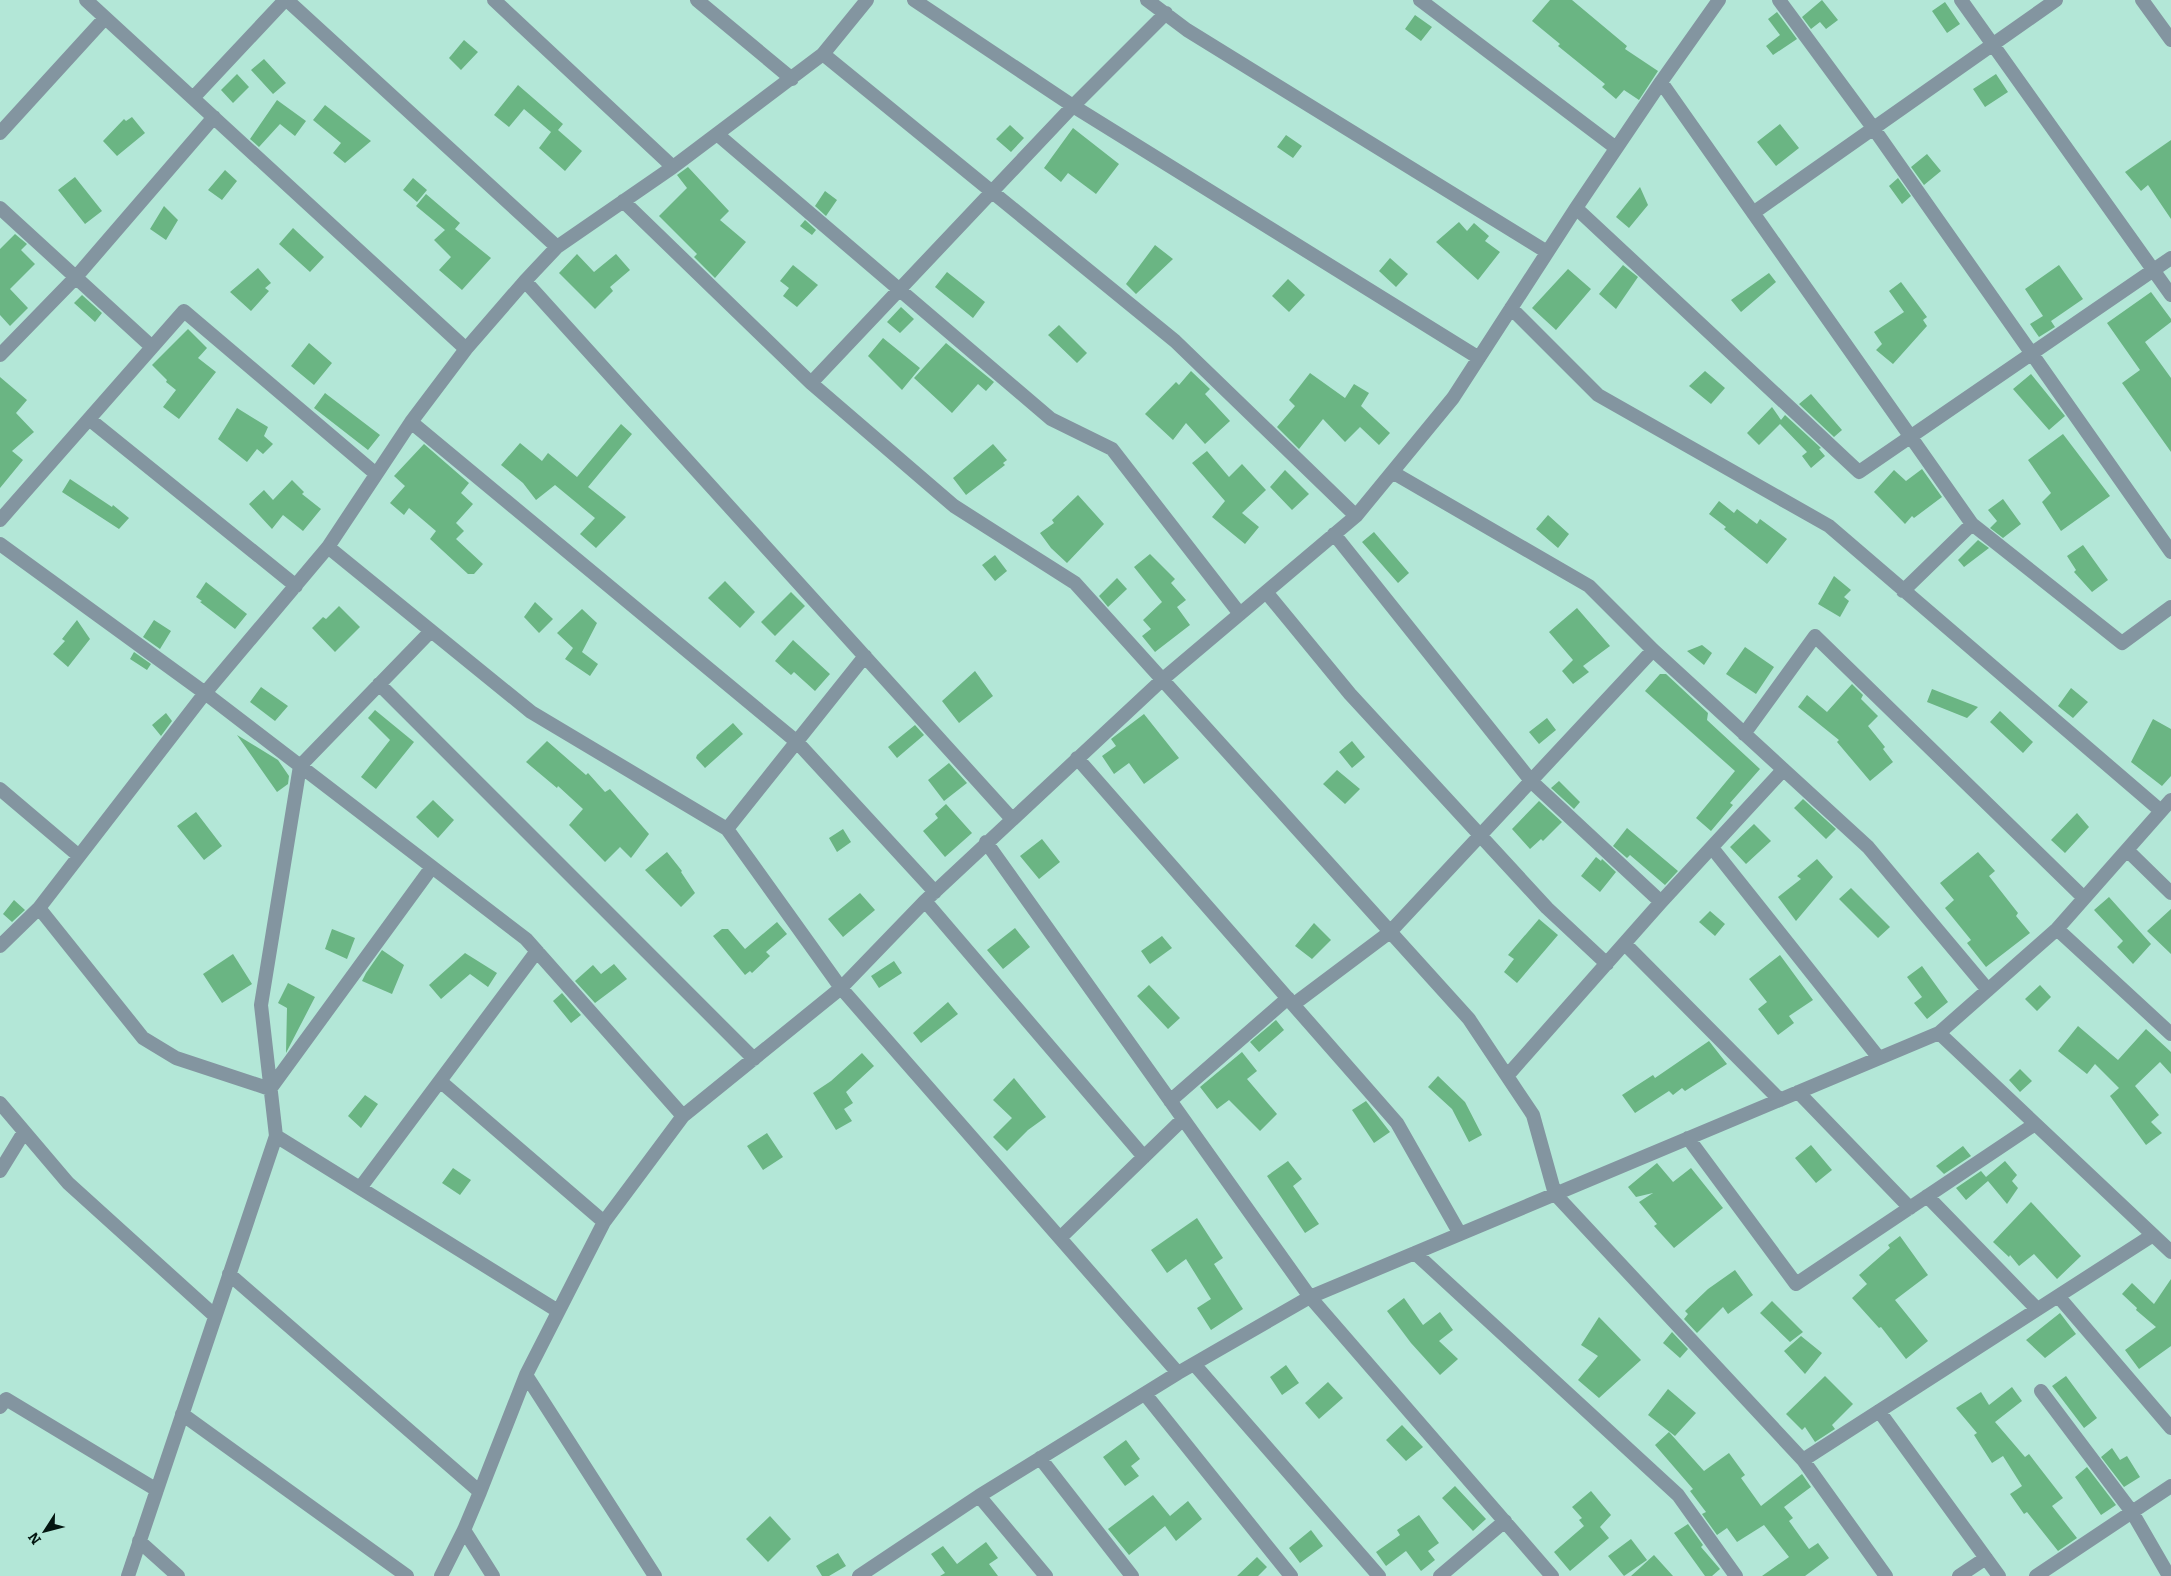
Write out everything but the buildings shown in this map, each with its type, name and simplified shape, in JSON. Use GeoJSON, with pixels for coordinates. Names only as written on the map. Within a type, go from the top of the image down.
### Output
{"type":"FeatureCollection","features":[{"type":"Feature","properties":{"kind":"street"},"geometry":{"type":"LineString","coordinates":[[86,0],[466,349]]}},
{"type":"Feature","properties":{"kind":"street"},"geometry":{"type":"LineString","coordinates":[[193,98],[286,0],[557,247]]}},
{"type":"Feature","properties":{"kind":"street"},"geometry":{"type":"LineString","coordinates":[[494,0],[673,167]]}},
{"type":"Feature","properties":{"kind":"street"},"geometry":{"type":"LineString","coordinates":[[697,0],[792,79]]}},
{"type":"Feature","properties":{"kind":"street"},"geometry":{"type":"LineString","coordinates":[[0,946],[39,908],[205,693],[328,547],[411,422],[466,349],[525,281],[557,247],[673,167],[823,54],[867,0]]}},
{"type":"Feature","properties":{"kind":"street"},"geometry":{"type":"LineString","coordinates":[[914,0],[1073,106],[1479,358]]}},
{"type":"Feature","properties":{"kind":"street"},"geometry":{"type":"LineString","coordinates":[[1148,0],[1187,30],[1547,252]]}},
{"type":"Feature","properties":{"kind":"street"},"geometry":{"type":"LineString","coordinates":[[1420,0],[1616,148]]}},
{"type":"Feature","properties":{"kind":"street"},"geometry":{"type":"LineString","coordinates":[[441,1576],[464,1530],[526,1375],[604,1222],[683,1116],[841,988],[930,896],[986,842],[1163,679],[1356,516],[1453,398],[1660,82],[1720,0]]}},
{"type":"Feature","properties":{"kind":"street"},"geometry":{"type":"LineString","coordinates":[[1779,0],[1874,129],[2171,552]]}},
{"type":"Feature","properties":{"kind":"street"},"geometry":{"type":"LineString","coordinates":[[1961,0],[2171,295]]}},
{"type":"Feature","properties":{"kind":"street"},"geometry":{"type":"LineString","coordinates":[[1753,213],[2056,0]]}},
{"type":"Feature","properties":{"kind":"street"},"geometry":{"type":"LineString","coordinates":[[2142,0],[2171,40]]}},
{"type":"Feature","properties":{"kind":"street"},"geometry":{"type":"LineString","coordinates":[[811,383],[1073,106],[1166,13]]}},
{"type":"Feature","properties":{"kind":"street"},"geometry":{"type":"LineString","coordinates":[[0,133],[105,18]]}},
{"type":"Feature","properties":{"kind":"street"},"geometry":{"type":"LineString","coordinates":[[823,54],[1175,341],[1356,516]]}},
{"type":"Feature","properties":{"kind":"street"},"geometry":{"type":"LineString","coordinates":[[1660,82],[1972,524],[2122,643],[2171,607]]}},
{"type":"Feature","properties":{"kind":"street"},"geometry":{"type":"LineString","coordinates":[[0,355],[76,277],[214,117]]}},
{"type":"Feature","properties":{"kind":"street"},"geometry":{"type":"LineString","coordinates":[[717,134],[1051,419],[1112,449],[1240,614]]}},
{"type":"Feature","properties":{"kind":"street"},"geometry":{"type":"LineString","coordinates":[[622,201],[811,383],[954,506],[1075,583],[1468,1019],[1533,1115],[1555,1194],[1803,1460],[1886,1576]]}},
{"type":"Feature","properties":{"kind":"street"},"geometry":{"type":"LineString","coordinates":[[0,208],[152,347]]}},
{"type":"Feature","properties":{"kind":"street"},"geometry":{"type":"LineString","coordinates":[[1576,208],[1860,472],[2171,258]]}},
{"type":"Feature","properties":{"kind":"street"},"geometry":{"type":"LineString","coordinates":[[525,281],[1012,819]]}},
{"type":"Feature","properties":{"kind":"street"},"geometry":{"type":"LineString","coordinates":[[1511,308],[1598,394],[1829,526],[2161,811]]}},
{"type":"Feature","properties":{"kind":"street"},"geometry":{"type":"LineString","coordinates":[[0,520],[184,311],[376,474]]}},
{"type":"Feature","properties":{"kind":"street"},"geometry":{"type":"LineString","coordinates":[[89,419],[296,586]]}},
{"type":"Feature","properties":{"kind":"street"},"geometry":{"type":"LineString","coordinates":[[411,422],[797,742],[930,896],[1144,1157]]}},
{"type":"Feature","properties":{"kind":"street"},"geometry":{"type":"LineString","coordinates":[[1392,472],[1589,586],[1653,650],[1868,847],[1988,990]]}},
{"type":"Feature","properties":{"kind":"street"},"geometry":{"type":"LineString","coordinates":[[1904,591],[1972,524]]}},
{"type":"Feature","properties":{"kind":"street"},"geometry":{"type":"LineString","coordinates":[[1334,534],[1532,782],[1661,902]]}},
{"type":"Feature","properties":{"kind":"street"},"geometry":{"type":"LineString","coordinates":[[0,544],[205,693],[526,939],[683,1116]]}},
{"type":"Feature","properties":{"kind":"street"},"geometry":{"type":"LineString","coordinates":[[328,547],[530,712],[727,829],[841,988],[1178,1373]]}},
{"type":"Feature","properties":{"kind":"street"},"geometry":{"type":"LineString","coordinates":[[1266,592],[1350,694],[1480,836],[1547,908],[1607,964]]}},
{"type":"Feature","properties":{"kind":"street"},"geometry":{"type":"LineString","coordinates":[[128,1576],[276,1136],[261,1005],[300,766],[431,631]]}},
{"type":"Feature","properties":{"kind":"street"},"geometry":{"type":"LineString","coordinates":[[1744,734],[1815,636],[2084,898]]}},
{"type":"Feature","properties":{"kind":"street"},"geometry":{"type":"LineString","coordinates":[[1170,1101],[1291,1001],[1390,932],[1532,782],[1653,650]]}},
{"type":"Feature","properties":{"kind":"street"},"geometry":{"type":"LineString","coordinates":[[727,829],[865,656]]}},
{"type":"Feature","properties":{"kind":"street"},"geometry":{"type":"LineString","coordinates":[[379,684],[754,1059]]}},
{"type":"Feature","properties":{"kind":"street"},"geometry":{"type":"LineString","coordinates":[[1077,758],[1398,1123],[1460,1234]]}},
{"type":"Feature","properties":{"kind":"street"},"geometry":{"type":"LineString","coordinates":[[1506,1076],[1661,902],[1783,770]]}},
{"type":"Feature","properties":{"kind":"street"},"geometry":{"type":"LineString","coordinates":[[0,789],[79,856]]}},
{"type":"Feature","properties":{"kind":"street"},"geometry":{"type":"LineString","coordinates":[[865,1574],[979,1496],[1040,1458],[1178,1373],[1310,1297],[1939,1033],[2057,929],[2171,800]]}},
{"type":"Feature","properties":{"kind":"street"},"geometry":{"type":"LineString","coordinates":[[986,842],[1310,1297],[1552,1576]]}},
{"type":"Feature","properties":{"kind":"street"},"geometry":{"type":"LineString","coordinates":[[1712,848],[1879,1058]]}},
{"type":"Feature","properties":{"kind":"street"},"geometry":{"type":"LineString","coordinates":[[2127,850],[2171,892]]}},
{"type":"Feature","properties":{"kind":"street"},"geometry":{"type":"LineString","coordinates":[[270,1089],[432,867]]}},
{"type":"Feature","properties":{"kind":"street"},"geometry":{"type":"LineString","coordinates":[[39,908],[143,1038],[176,1058],[270,1089]]}},
{"type":"Feature","properties":{"kind":"street"},"geometry":{"type":"LineString","coordinates":[[2057,929],[2171,1034]]}},
{"type":"Feature","properties":{"kind":"street"},"geometry":{"type":"LineString","coordinates":[[1625,944],[1780,1100]]}},
{"type":"Feature","properties":{"kind":"street"},"geometry":{"type":"LineString","coordinates":[[360,1188],[537,951]]}},
{"type":"Feature","properties":{"kind":"street"},"geometry":{"type":"LineString","coordinates":[[1939,1033],[2171,1252]]}},
{"type":"Feature","properties":{"kind":"street"},"geometry":{"type":"LineString","coordinates":[[440,1081],[604,1222]]}},
{"type":"Feature","properties":{"kind":"street"},"geometry":{"type":"LineString","coordinates":[[1798,1092],[1910,1208]]}},
{"type":"Feature","properties":{"kind":"street"},"geometry":{"type":"LineString","coordinates":[[0,1103],[68,1183],[215,1316]]}},
{"type":"Feature","properties":{"kind":"street"},"geometry":{"type":"LineString","coordinates":[[1060,1238],[1183,1119]]}},
{"type":"Feature","properties":{"kind":"street"},"geometry":{"type":"LineString","coordinates":[[1688,1138],[1796,1284],[2035,1124]]}},
{"type":"Feature","properties":{"kind":"street"},"geometry":{"type":"LineString","coordinates":[[0,1171],[24,1132]]}},
{"type":"Feature","properties":{"kind":"street"},"geometry":{"type":"LineString","coordinates":[[276,1136],[558,1311]]}},
{"type":"Feature","properties":{"kind":"street"},"geometry":{"type":"LineString","coordinates":[[1928,1196],[2037,1309]]}},
{"type":"Feature","properties":{"kind":"street"},"geometry":{"type":"LineString","coordinates":[[1803,1460],[2153,1235]]}},
{"type":"Feature","properties":{"kind":"street"},"geometry":{"type":"LineString","coordinates":[[1415,1253],[1678,1496],[1736,1576]]}},
{"type":"Feature","properties":{"kind":"street"},"geometry":{"type":"LineString","coordinates":[[229,1274],[480,1492]]}},
{"type":"Feature","properties":{"kind":"street"},"geometry":{"type":"LineString","coordinates":[[2058,1296],[2171,1428]]}},
{"type":"Feature","properties":{"kind":"street"},"geometry":{"type":"LineString","coordinates":[[1194,1364],[1379,1576]]}},
{"type":"Feature","properties":{"kind":"street"},"geometry":{"type":"LineString","coordinates":[[526,1375],[655,1576]]}},
{"type":"Feature","properties":{"kind":"street"},"geometry":{"type":"LineString","coordinates":[[2041,1391],[2132,1512],[2169,1576]]}},
{"type":"Feature","properties":{"kind":"street"},"geometry":{"type":"LineString","coordinates":[[1144,1394],[1291,1576]]}},
{"type":"Feature","properties":{"kind":"street"},"geometry":{"type":"LineString","coordinates":[[0,1407],[6,1399],[157,1490]]}},
{"type":"Feature","properties":{"kind":"street"},"geometry":{"type":"LineString","coordinates":[[1879,1411],[1999,1576]]}},
{"type":"Feature","properties":{"kind":"street"},"geometry":{"type":"LineString","coordinates":[[182,1414],[407,1576]]}},
{"type":"Feature","properties":{"kind":"street"},"geometry":{"type":"LineString","coordinates":[[1040,1458],[1132,1576]]}},
{"type":"Feature","properties":{"kind":"street"},"geometry":{"type":"LineString","coordinates":[[2036,1576],[2171,1486]]}},
{"type":"Feature","properties":{"kind":"street"},"geometry":{"type":"LineString","coordinates":[[979,1496],[1046,1576]]}},
{"type":"Feature","properties":{"kind":"street"},"geometry":{"type":"LineString","coordinates":[[1440,1576],[1505,1521]]}},
{"type":"Feature","properties":{"kind":"street"},"geometry":{"type":"LineString","coordinates":[[464,1530],[493,1576]]}},
{"type":"Feature","properties":{"kind":"street"},"geometry":{"type":"LineString","coordinates":[[139,1541],[178,1576]]}},
{"type":"Feature","properties":{"kind":"street"},"geometry":{"type":"LineString","coordinates":[[1959,1576],[1986,1558]]}}]}
